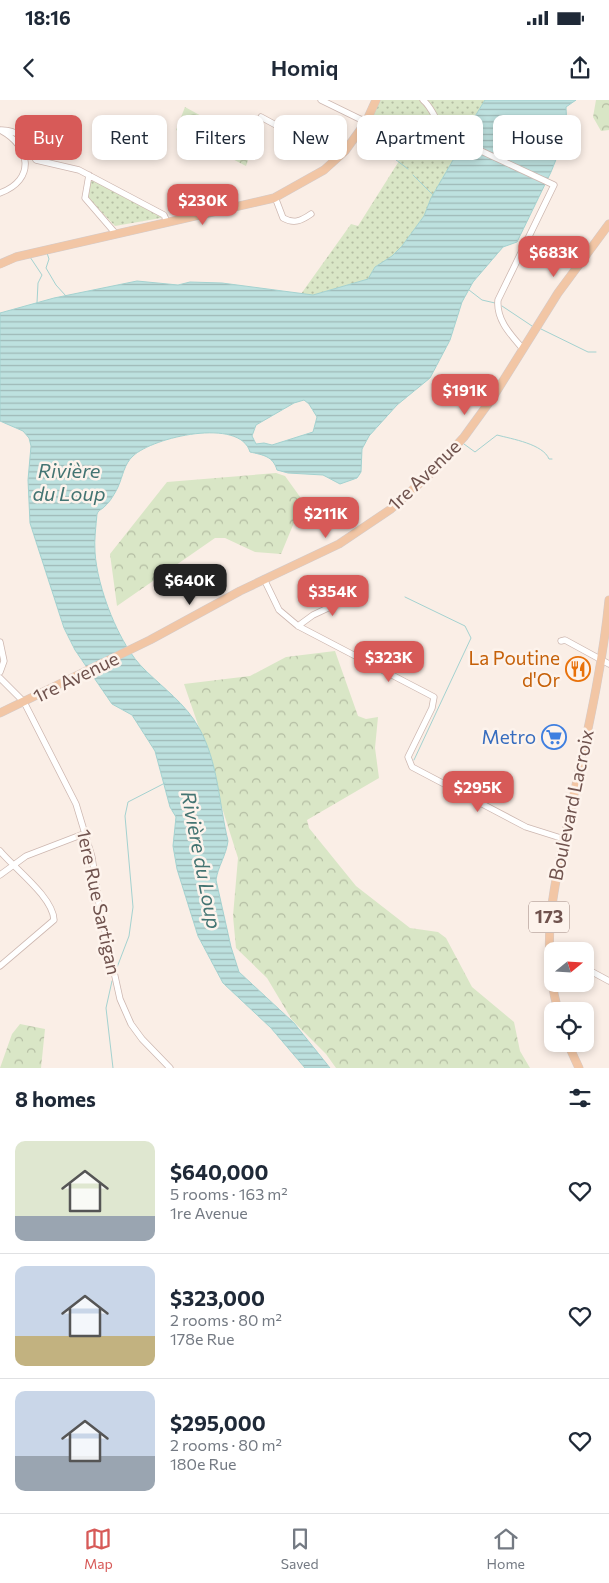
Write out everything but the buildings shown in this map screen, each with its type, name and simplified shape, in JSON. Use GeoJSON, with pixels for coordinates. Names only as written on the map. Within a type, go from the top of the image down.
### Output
{"type":"FeatureCollection","features":[{"type":"Feature","properties":{"kind":"main road"},"geometry":{"type":"LineString","coordinates":[[369,115],[376,100]]}},
{"type":"Feature","properties":{"kind":"main road"},"geometry":{"type":"LineString","coordinates":[[347,146],[357,133]]}},
{"type":"Feature","properties":{"kind":"main road"},"geometry":{"type":"LineString","coordinates":[[0,264],[16,257],[275,197],[324,170],[335,160]]}},
{"type":"Feature","properties":{"kind":"main road","name":"1re Avenue"},"geometry":{"type":"LineString","coordinates":[[0,712],[67,682],[264,579],[339,544],[380,518],[408,494],[464,437],[558,293],[609,224]]}},
{"type":"Feature","properties":{"kind":"main road","name":"Boulevard Lacroix"},"geometry":{"type":"LineString","coordinates":[[551,942],[550,912],[564,839],[605,662],[609,600]]}},
{"type":"Feature","properties":{"kind":"main road"},"geometry":{"type":"LineString","coordinates":[[572,1052],[579,1068]]}},
{"type":"Feature","properties":{"kind":"street"},"geometry":{"type":"LineString","coordinates":[[321,100],[357,118]]}},
{"type":"Feature","properties":{"kind":"street"},"geometry":{"type":"LineString","coordinates":[[423,100],[435,113],[443,132],[448,136],[552,183],[554,189],[498,300],[497,308],[504,326],[523,349]]}},
{"type":"Feature","properties":{"kind":"street"},"geometry":{"type":"LineString","coordinates":[[0,130],[8,130],[23,137],[36,160],[89,175],[164,215],[167,222]]}},
{"type":"Feature","properties":{"kind":"street"},"geometry":{"type":"LineString","coordinates":[[0,130],[15,140],[22,148],[25,158],[25,170],[19,181],[12,188],[0,193]]}},
{"type":"Feature","properties":{"kind":"street"},"geometry":{"type":"LineString","coordinates":[[89,175],[85,198],[116,234]]}},
{"type":"Feature","properties":{"kind":"street"},"geometry":{"type":"LineString","coordinates":[[275,197],[283,218],[291,222],[303,219],[311,214]]}},
{"type":"Feature","properties":{"kind":"street"},"geometry":{"type":"LineString","coordinates":[[264,579],[279,610],[298,626],[434,697],[434,704],[409,753],[408,762],[412,768],[526,826],[564,839]]}},
{"type":"Feature","properties":{"kind":"street"},"geometry":{"type":"LineString","coordinates":[[298,626],[313,615],[358,594]]}},
{"type":"Feature","properties":{"kind":"street"},"geometry":{"type":"LineString","coordinates":[[561,640],[565,640],[605,662]]}},
{"type":"Feature","properties":{"kind":"street"},"geometry":{"type":"LineString","coordinates":[[0,642],[4,661],[0,672]]}},
{"type":"Feature","properties":{"kind":"street","name":"1ere Rue Sartigan"},"geometry":{"type":"LineString","coordinates":[[0,678],[24,702],[64,778],[86,833],[108,949],[120,999],[131,1024],[142,1039],[170,1068]]}},
{"type":"Feature","properties":{"kind":"street"},"geometry":{"type":"LineString","coordinates":[[0,875],[26,856],[86,833]]}},
{"type":"Feature","properties":{"kind":"street"},"geometry":{"type":"LineString","coordinates":[[0,851],[44,896],[54,912],[54,920],[0,966]]}},
{"type":"Feature","properties":{"kind":"street"},"geometry":{"type":"LineString","coordinates":[[594,973],[609,981]]}},
{"type":"Feature","properties":{"kind":"green space"},"geometry":{"type":"Polygon","coordinates":[[[376,100],[485,100],[476,115],[369,115],[376,100]]]}},
{"type":"Feature","properties":{"kind":"green space"},"geometry":{"type":"Polygon","coordinates":[[[596,100],[609,100],[609,130],[601,131],[593,117],[596,100]]]}},
{"type":"Feature","properties":{"kind":"green space"},"geometry":{"type":"Polygon","coordinates":[[[185,107],[200,115],[182,115],[185,107]]]}},
{"type":"Feature","properties":{"kind":"green space"},"geometry":{"type":"Polygon","coordinates":[[[234,160],[248,160],[246,166],[234,160]]]}},
{"type":"Feature","properties":{"kind":"green space"},"geometry":{"type":"Polygon","coordinates":[[[398,160],[453,160],[424,216],[402,246],[392,256],[375,267],[368,279],[313,295],[301,294],[351,224],[358,226],[399,161],[398,160]]]}},
{"type":"Feature","properties":{"kind":"green space"},"geometry":{"type":"Polygon","coordinates":[[[91,178],[161,216],[161,218],[115,226],[87,197],[91,178]]]}},
{"type":"Feature","properties":{"kind":"green space"},"geometry":{"type":"Polygon","coordinates":[[[276,473],[285,476],[303,501],[281,554],[255,552],[225,538],[215,538],[117,606],[110,554],[167,482],[276,473]]]}},
{"type":"Feature","properties":{"kind":"green space"},"geometry":{"type":"Polygon","coordinates":[[[335,651],[358,716],[366,719],[378,717],[375,748],[379,778],[307,820],[309,828],[356,886],[410,928],[438,932],[446,938],[472,987],[514,1022],[520,1051],[530,1068],[336,1068],[326,1054],[292,1020],[267,978],[236,948],[233,916],[238,858],[218,795],[214,771],[184,684],[250,676],[286,657],[335,651]]]}},
{"type":"Feature","properties":{"kind":"green space"},"geometry":{"type":"Polygon","coordinates":[[[20,1024],[45,1029],[41,1068],[0,1068],[12,1034],[20,1024]]]}},
{"type":"Feature","properties":{"kind":"water","name":"Rivière du Loup"},"geometry":{"type":"Polygon","coordinates":[[[485,100],[576,100],[566,107],[566,115],[493,115],[493,160],[556,160],[517,242],[503,247],[473,282],[462,302],[450,340],[430,378],[397,405],[369,436],[362,449],[361,472],[357,478],[340,484],[323,475],[288,473],[277,470],[270,459],[250,452],[243,441],[230,435],[214,433],[195,434],[158,442],[133,456],[126,466],[112,497],[97,514],[95,552],[97,566],[105,598],[118,631],[135,659],[194,719],[210,754],[228,841],[216,880],[231,947],[239,972],[294,1023],[330,1068],[305,1068],[271,1028],[223,983],[198,936],[177,869],[173,846],[176,817],[170,807],[155,751],[132,715],[112,704],[75,650],[64,628],[30,523],[28,480],[31,446],[29,438],[23,431],[0,421],[0,313],[54,298],[137,281],[178,285],[190,282],[222,283],[313,295],[368,279],[375,267],[392,256],[402,246],[424,216],[431,198],[453,160],[483,160],[483,115],[476,115],[485,100]],[[304,400],[294,403],[256,425],[252,436],[256,444],[272,445],[313,432],[317,417],[309,404],[304,400]]]}},
{"type":"Feature","properties":{"kind":"waterway"},"geometry":{"type":"LineString","coordinates":[[396,160],[408,169]]}},
{"type":"Feature","properties":{"kind":"waterway"},"geometry":{"type":"LineString","coordinates":[[413,175],[433,195]]}},
{"type":"Feature","properties":{"kind":"waterway"},"geometry":{"type":"LineString","coordinates":[[47,253],[49,259],[46,268],[56,285],[66,296]]}},
{"type":"Feature","properties":{"kind":"waterway"},"geometry":{"type":"LineString","coordinates":[[30,257],[42,275],[38,283],[37,303]]}},
{"type":"Feature","properties":{"kind":"waterway"},"geometry":{"type":"LineString","coordinates":[[469,290],[482,300],[495,303]]}},
{"type":"Feature","properties":{"kind":"waterway"},"geometry":{"type":"LineString","coordinates":[[502,306],[532,326]]}},
{"type":"Feature","properties":{"kind":"waterway"},"geometry":{"type":"LineString","coordinates":[[541,329],[588,352],[596,352]]}},
{"type":"Feature","properties":{"kind":"waterway"},"geometry":{"type":"LineString","coordinates":[[464,444],[475,452],[497,435],[534,446],[546,454],[549,459],[552,459]]}},
{"type":"Feature","properties":{"kind":"waterway"},"geometry":{"type":"LineString","coordinates":[[405,597],[465,626],[471,638],[414,760]]}},
{"type":"Feature","properties":{"kind":"waterway"},"geometry":{"type":"LineString","coordinates":[[116,970],[129,936],[133,907],[125,816],[128,802],[165,783]]}},
{"type":"Feature","properties":{"kind":"waterway"},"geometry":{"type":"LineString","coordinates":[[112,981],[106,1008],[113,1068]]}},
{"type":"Feature","properties":{"kind":"place","name":"La Poutine d'Or"},"geometry":{"type":"Point","coordinates":[578,669]}},
{"type":"Feature","properties":{"kind":"place","name":"Metro"},"geometry":{"type":"Point","coordinates":[554,737]}}]}
